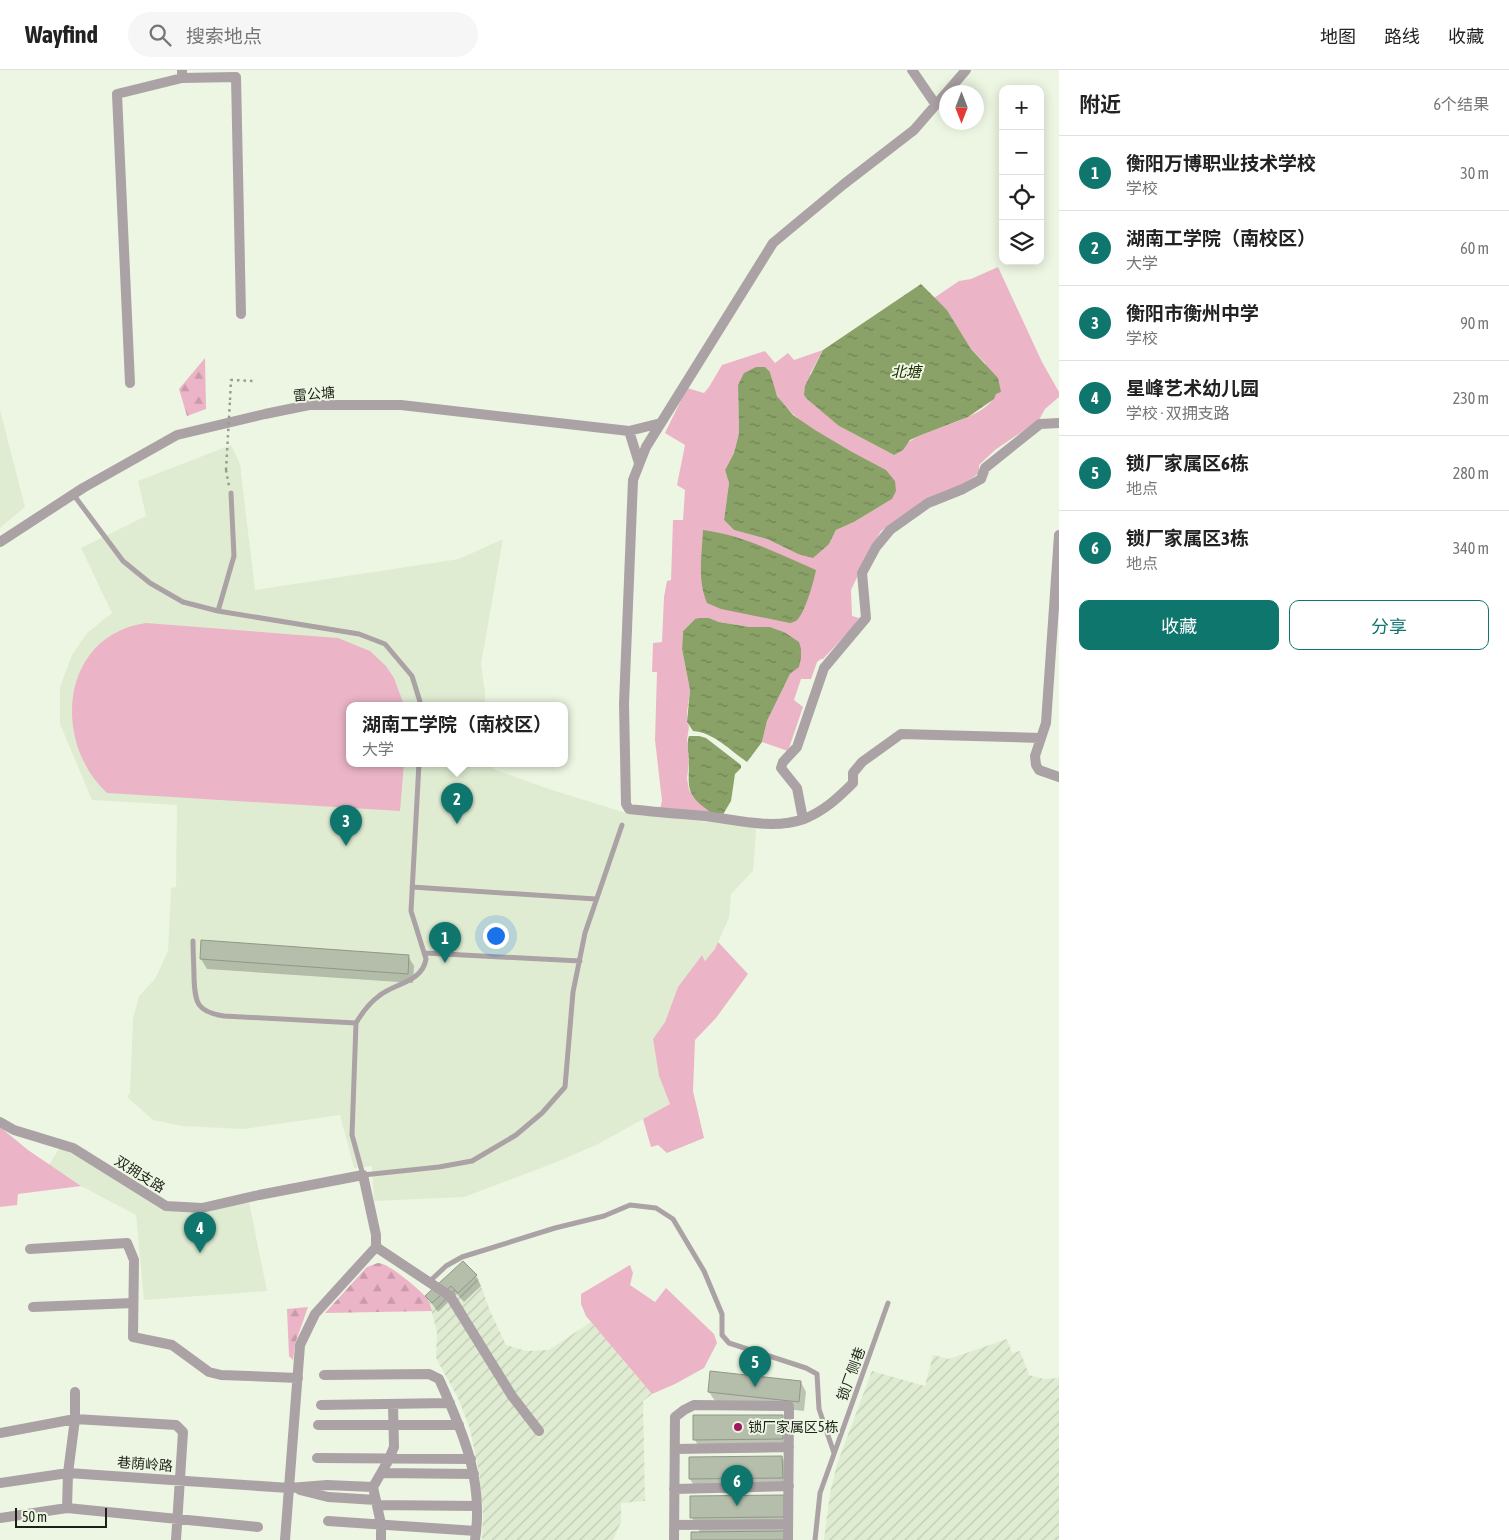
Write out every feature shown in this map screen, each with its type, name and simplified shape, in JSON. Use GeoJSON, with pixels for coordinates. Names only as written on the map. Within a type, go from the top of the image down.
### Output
{"type":"FeatureCollection","features":[{"type":"Feature","properties":{"kind":"street"},"geometry":{"type":"LineString","coordinates":[[912,70],[936,106]]}},
{"type":"Feature","properties":{"kind":"street"},"geometry":{"type":"LineString","coordinates":[[954,85],[966,70]]}},
{"type":"Feature","properties":{"kind":"street"},"geometry":{"type":"LineString","coordinates":[[130,383],[117,94],[182,74],[236,77],[241,314]]}},
{"type":"Feature","properties":{"kind":"street"},"geometry":{"type":"LineString","coordinates":[[939,102],[914,130],[844,184],[773,243],[646,447],[633,480],[624,704],[626,804],[629,809],[707,816],[759,824],[778,823],[803,819],[832,804],[853,783],[853,773],[862,762],[901,734],[1041,738]]}},
{"type":"Feature","properties":{"kind":"street","name":"雷公塘"},"geometry":{"type":"LineString","coordinates":[[0,542],[73,494],[177,435],[309,405],[401,404],[629,431],[661,423]]}},
{"type":"Feature","properties":{"kind":"street"},"geometry":{"type":"LineString","coordinates":[[803,819],[797,788],[782,768],[782,762],[797,747],[824,668],[866,618],[862,573],[876,547],[890,530],[928,503],[964,489],[981,479],[985,468],[1040,424],[1059,423]]}},
{"type":"Feature","properties":{"kind":"street"},"geometry":{"type":"LineString","coordinates":[[629,431],[640,463]]}},
{"type":"Feature","properties":{"kind":"street"},"geometry":{"type":"LineString","coordinates":[[1059,535],[1046,723],[1035,756],[1036,765],[1039,770],[1059,777]]}},
{"type":"Feature","properties":{"kind":"street","name":"双拥支路"},"geometry":{"type":"LineString","coordinates":[[0,1122],[14,1130],[73,1148],[166,1206],[202,1208],[363,1175]]}},
{"type":"Feature","properties":{"kind":"street"},"geometry":{"type":"LineString","coordinates":[[285,1540],[300,1345],[314,1314],[376,1247],[376,1235],[363,1175]]}},
{"type":"Feature","properties":{"kind":"street"},"geometry":{"type":"LineString","coordinates":[[30,1249],[127,1242],[134,1260],[133,1337],[172,1345],[210,1372],[221,1375],[298,1378]]}},
{"type":"Feature","properties":{"kind":"street"},"geometry":{"type":"LineString","coordinates":[[376,1247],[450,1296],[512,1396],[539,1431]]}},
{"type":"Feature","properties":{"kind":"street"},"geometry":{"type":"LineString","coordinates":[[33,1308],[133,1303]]}},
{"type":"Feature","properties":{"kind":"street"},"geometry":{"type":"LineString","coordinates":[[324,1375],[429,1374],[439,1379],[471,1459],[477,1506],[476,1536],[381,1524],[328,1520]]}},
{"type":"Feature","properties":{"kind":"street"},"geometry":{"type":"LineString","coordinates":[[67,1508],[68,1473],[75,1419],[75,1392]]}},
{"type":"Feature","properties":{"kind":"street"},"geometry":{"type":"LineString","coordinates":[[321,1405],[450,1403]]}},
{"type":"Feature","properties":{"kind":"street"},"geometry":{"type":"LineString","coordinates":[[381,1540],[381,1524],[373,1487],[394,1447],[393,1404]]}},
{"type":"Feature","properties":{"kind":"street"},"geometry":{"type":"LineString","coordinates":[[674,1540],[675,1417],[694,1405],[789,1406],[788,1540]]}},
{"type":"Feature","properties":{"kind":"street"},"geometry":{"type":"LineString","coordinates":[[0,1433],[75,1419],[176,1425],[183,1432],[176,1540]]}},
{"type":"Feature","properties":{"kind":"street"},"geometry":{"type":"LineString","coordinates":[[318,1425],[459,1425]]}},
{"type":"Feature","properties":{"kind":"street"},"geometry":{"type":"LineString","coordinates":[[675,1449],[789,1447]]}},
{"type":"Feature","properties":{"kind":"street"},"geometry":{"type":"LineString","coordinates":[[317,1458],[471,1459]]}},
{"type":"Feature","properties":{"kind":"street","name":"巷荫岭路"},"geometry":{"type":"LineString","coordinates":[[0,1482],[68,1473],[289,1488]]}},
{"type":"Feature","properties":{"kind":"street"},"geometry":{"type":"LineString","coordinates":[[381,1473],[474,1474]]}},
{"type":"Feature","properties":{"kind":"street"},"geometry":{"type":"LineString","coordinates":[[289,1488],[327,1485],[373,1487]]}},
{"type":"Feature","properties":{"kind":"street"},"geometry":{"type":"LineString","coordinates":[[674,1489],[789,1486]]}},
{"type":"Feature","properties":{"kind":"street"},"geometry":{"type":"LineString","coordinates":[[289,1488],[328,1496],[376,1502],[477,1506]]}},
{"type":"Feature","properties":{"kind":"street"},"geometry":{"type":"LineString","coordinates":[[0,1518],[67,1508],[258,1527]]}},
{"type":"Feature","properties":{"kind":"street"},"geometry":{"type":"LineString","coordinates":[[674,1525],[788,1524]]}},
{"type":"Feature","properties":{"kind":"lane"},"geometry":{"type":"LineString","coordinates":[[218,612],[234,556],[231,493]]}},
{"type":"Feature","properties":{"kind":"lane"},"geometry":{"type":"LineString","coordinates":[[73,494],[123,561],[150,583],[183,602],[218,612],[359,634],[385,644],[412,676],[421,702]]}},
{"type":"Feature","properties":{"kind":"lane"},"geometry":{"type":"LineString","coordinates":[[419,767],[411,911],[425,953],[425,965],[421,972],[409,981],[380,994],[365,1009],[356,1022],[352,1135],[363,1175],[439,1167],[472,1161],[516,1135],[542,1113],[565,1088],[573,992],[596,899],[622,825]]}},
{"type":"Feature","properties":{"kind":"lane"},"geometry":{"type":"LineString","coordinates":[[412,887],[596,899]]}},
{"type":"Feature","properties":{"kind":"lane"},"geometry":{"type":"LineString","coordinates":[[193,942],[195,997],[202,1008],[212,1014],[356,1022]]}},
{"type":"Feature","properties":{"kind":"lane"},"geometry":{"type":"LineString","coordinates":[[425,953],[580,961]]}},
{"type":"Feature","properties":{"kind":"lane"},"geometry":{"type":"LineString","coordinates":[[429,1282],[446,1266],[462,1257],[555,1228],[604,1216],[630,1206],[656,1208],[673,1219],[704,1271],[722,1314],[722,1335],[729,1343],[806,1368],[817,1374],[819,1409],[834,1452]]}},
{"type":"Feature","properties":{"kind":"lane","name":"锁厂侧巷"},"geometry":{"type":"LineString","coordinates":[[815,1540],[820,1494],[888,1303]]}},
{"type":"Feature","properties":{"kind":"path"},"geometry":{"type":"LineString","coordinates":[[231,493],[226,470],[231,380],[254,381]]}},
{"type":"Feature","properties":{"kind":"shaded area"},"geometry":{"type":"Polygon","coordinates":[[[0,410],[25,507],[0,528],[0,410]]]}},
{"type":"Feature","properties":{"kind":"shaded area"},"geometry":{"type":"Polygon","coordinates":[[[231,445],[240,464],[255,590],[459,559],[503,539],[481,664],[485,702],[346,702],[346,767],[492,767],[493,769],[549,789],[626,813],[755,827],[753,871],[731,894],[729,918],[715,949],[705,961],[702,955],[678,987],[665,1022],[653,1039],[659,1076],[670,1104],[598,1144],[557,1162],[464,1197],[374,1201],[372,1166],[354,1168],[340,1115],[244,1129],[182,1126],[153,1120],[127,1097],[130,1093],[133,1019],[139,996],[155,979],[168,951],[171,888],[176,887],[177,805],[92,800],[60,724],[60,687],[72,655],[87,633],[112,613],[81,548],[146,516],[138,481],[231,445]]]}},
{"type":"Feature","properties":{"kind":"shaded area"},"geometry":{"type":"Polygon","coordinates":[[[60,1147],[82,1158],[163,1209],[249,1202],[267,1291],[144,1300],[136,1215],[81,1186],[49,1165],[60,1147]]]}},
{"type":"Feature","properties":{"kind":"shaded area"},"geometry":{"type":"Polygon","coordinates":[[[463,1261],[477,1275],[490,1311],[506,1345],[526,1351],[549,1350],[591,1322],[652,1394],[643,1401],[645,1501],[621,1503],[621,1522],[613,1540],[482,1540],[483,1511],[479,1472],[470,1429],[458,1398],[436,1358],[437,1332],[429,1302],[425,1296],[463,1261]]]}},
{"type":"Feature","properties":{"kind":"shaded area"},"geometry":{"type":"Polygon","coordinates":[[[1007,1339],[1012,1353],[1020,1351],[1029,1375],[1044,1379],[1059,1378],[1059,1540],[824,1540],[830,1493],[837,1464],[872,1371],[925,1386],[933,1355],[949,1359],[1007,1339]]]}},
{"type":"Feature","properties":{"kind":"green space"},"geometry":{"type":"Polygon","coordinates":[[[998,267],[1042,362],[1059,392],[1059,397],[1045,409],[1039,420],[995,450],[979,465],[979,473],[961,486],[920,503],[881,531],[851,590],[852,616],[859,618],[823,659],[817,662],[811,679],[801,679],[794,700],[803,707],[788,751],[762,742],[767,721],[790,674],[799,666],[801,649],[784,632],[770,627],[750,627],[719,622],[709,618],[695,619],[683,631],[682,649],[690,690],[687,713],[689,763],[687,778],[689,790],[694,798],[716,816],[660,809],[662,801],[655,740],[657,672],[652,672],[653,643],[662,642],[664,597],[667,581],[671,580],[673,520],[683,520],[685,490],[677,485],[685,445],[665,433],[687,388],[704,393],[722,365],[765,351],[775,363],[788,353],[794,360],[823,350],[810,374],[839,426],[894,455],[921,435],[981,410],[990,403],[996,394],[985,363],[971,349],[947,310],[934,298],[959,281],[971,279],[998,267]],[[770,372],[738,385],[739,433],[734,453],[725,470],[729,483],[724,520],[734,530],[767,539],[798,554],[829,544],[836,530],[854,522],[892,499],[886,470],[828,439],[799,419],[778,397],[770,372]]]}},
{"type":"Feature","properties":{"kind":"green space"},"geometry":{"type":"Polygon","coordinates":[[[205,358],[206,409],[187,416],[179,389],[205,358]]]}},
{"type":"Feature","properties":{"kind":"green space"},"geometry":{"type":"Polygon","coordinates":[[[146,623],[338,638],[370,651],[386,666],[394,678],[403,702],[346,702],[346,767],[404,767],[400,811],[107,793],[89,771],[78,746],[72,720],[74,693],[82,668],[96,647],[118,632],[146,623]]]}},
{"type":"Feature","properties":{"kind":"green space"},"geometry":{"type":"Polygon","coordinates":[[[718,942],[748,974],[716,1018],[695,1040],[693,1091],[704,1138],[667,1153],[658,1145],[651,1147],[643,1119],[670,1104],[659,1076],[653,1039],[665,1022],[678,987],[702,955],[705,961],[718,942]]]}},
{"type":"Feature","properties":{"kind":"green space"},"geometry":{"type":"Polygon","coordinates":[[[0,1127],[28,1150],[81,1186],[18,1194],[17,1205],[0,1207],[0,1127]]]}},
{"type":"Feature","properties":{"kind":"green space"},"geometry":{"type":"Polygon","coordinates":[[[378,1263],[396,1271],[416,1287],[428,1299],[432,1311],[325,1313],[367,1267],[378,1263]]]}},
{"type":"Feature","properties":{"kind":"green space"},"geometry":{"type":"Polygon","coordinates":[[[630,1265],[633,1273],[630,1285],[655,1302],[666,1288],[714,1334],[717,1343],[704,1368],[652,1394],[586,1316],[581,1304],[581,1294],[630,1265]]]}},
{"type":"Feature","properties":{"kind":"green space"},"geometry":{"type":"Polygon","coordinates":[[[308,1307],[295,1344],[293,1360],[289,1356],[287,1309],[308,1307]]]}},
{"type":"Feature","properties":{"kind":"water","name":"北塘"},"geometry":{"type":"Polygon","coordinates":[[[921,284],[947,310],[971,349],[998,378],[1001,392],[968,417],[910,440],[903,450],[894,455],[839,426],[807,399],[804,395],[805,386],[823,350],[921,284]]]}},
{"type":"Feature","properties":{"kind":"water"},"geometry":{"type":"Polygon","coordinates":[[[756,367],[765,367],[770,372],[777,396],[793,415],[852,452],[886,470],[895,481],[896,491],[892,499],[854,522],[836,530],[829,544],[813,558],[798,554],[767,539],[734,530],[724,520],[729,483],[725,470],[734,453],[739,433],[738,385],[744,373],[756,367]]]}},
{"type":"Feature","properties":{"kind":"water"},"geometry":{"type":"Polygon","coordinates":[[[703,530],[718,532],[747,541],[816,570],[806,604],[797,620],[790,623],[721,609],[707,603],[701,576],[703,530]]]}},
{"type":"Feature","properties":{"kind":"water"},"geometry":{"type":"Polygon","coordinates":[[[709,618],[719,622],[750,627],[770,627],[784,632],[799,642],[801,658],[799,667],[790,674],[767,721],[762,742],[747,762],[715,738],[693,731],[687,722],[690,690],[682,649],[683,631],[695,619],[709,618]]]}},
{"type":"Feature","properties":{"kind":"water"},"geometry":{"type":"Polygon","coordinates":[[[689,736],[706,738],[741,765],[741,768],[735,774],[731,801],[722,816],[714,815],[699,803],[691,793],[689,783],[689,736]]]}},
{"type":"Feature","properties":{"kind":"building"},"geometry":{"type":"Polygon","coordinates":[[[201,940],[409,955],[408,974],[200,959],[201,940]]]}},
{"type":"Feature","properties":{"kind":"building"},"geometry":{"type":"Polygon","coordinates":[[[463,1261],[477,1275],[458,1293],[451,1286],[432,1303],[425,1296],[463,1261]]]}},
{"type":"Feature","properties":{"kind":"building"},"geometry":{"type":"Polygon","coordinates":[[[710,1371],[801,1381],[799,1402],[708,1392],[710,1371]]]}},
{"type":"Feature","properties":{"kind":"building","name":"锁厂家属区5栋"},"geometry":{"type":"Polygon","coordinates":[[[693,1415],[783,1415],[783,1439],[693,1440],[693,1415]]]}},
{"type":"Feature","properties":{"kind":"building"},"geometry":{"type":"Polygon","coordinates":[[[782,1456],[783,1478],[689,1479],[689,1457],[782,1456]]]}},
{"type":"Feature","properties":{"kind":"building"},"geometry":{"type":"Polygon","coordinates":[[[784,1495],[784,1517],[690,1518],[690,1496],[784,1495]]]}},
{"type":"Feature","properties":{"kind":"building"},"geometry":{"type":"Polygon","coordinates":[[[785,1531],[785,1540],[691,1540],[691,1532],[785,1531]]]}},
{"type":"Feature","properties":{"kind":"place","name":"湖南工学院（南校区）"},"geometry":{"type":"Point","coordinates":[457,824]}},
{"type":"Feature","properties":{"kind":"place","name":"衡阳市衡州中学"},"geometry":{"type":"Point","coordinates":[346,846]}},
{"type":"Feature","properties":{"kind":"place","name":"衡阳万博职业技术学校"},"geometry":{"type":"Point","coordinates":[445,963]}},
{"type":"Feature","properties":{"kind":"place","name":"星峰艺术幼儿园"},"geometry":{"type":"Point","coordinates":[200,1253]}},
{"type":"Feature","properties":{"kind":"place","name":"锁厂家属区6栋"},"geometry":{"type":"Point","coordinates":[755,1387]}},
{"type":"Feature","properties":{"kind":"place","name":"锁厂家属区5栋"},"geometry":{"type":"Point","coordinates":[738,1427]}},
{"type":"Feature","properties":{"kind":"place","name":"锁厂家属区3栋"},"geometry":{"type":"Point","coordinates":[737,1506]}}]}
